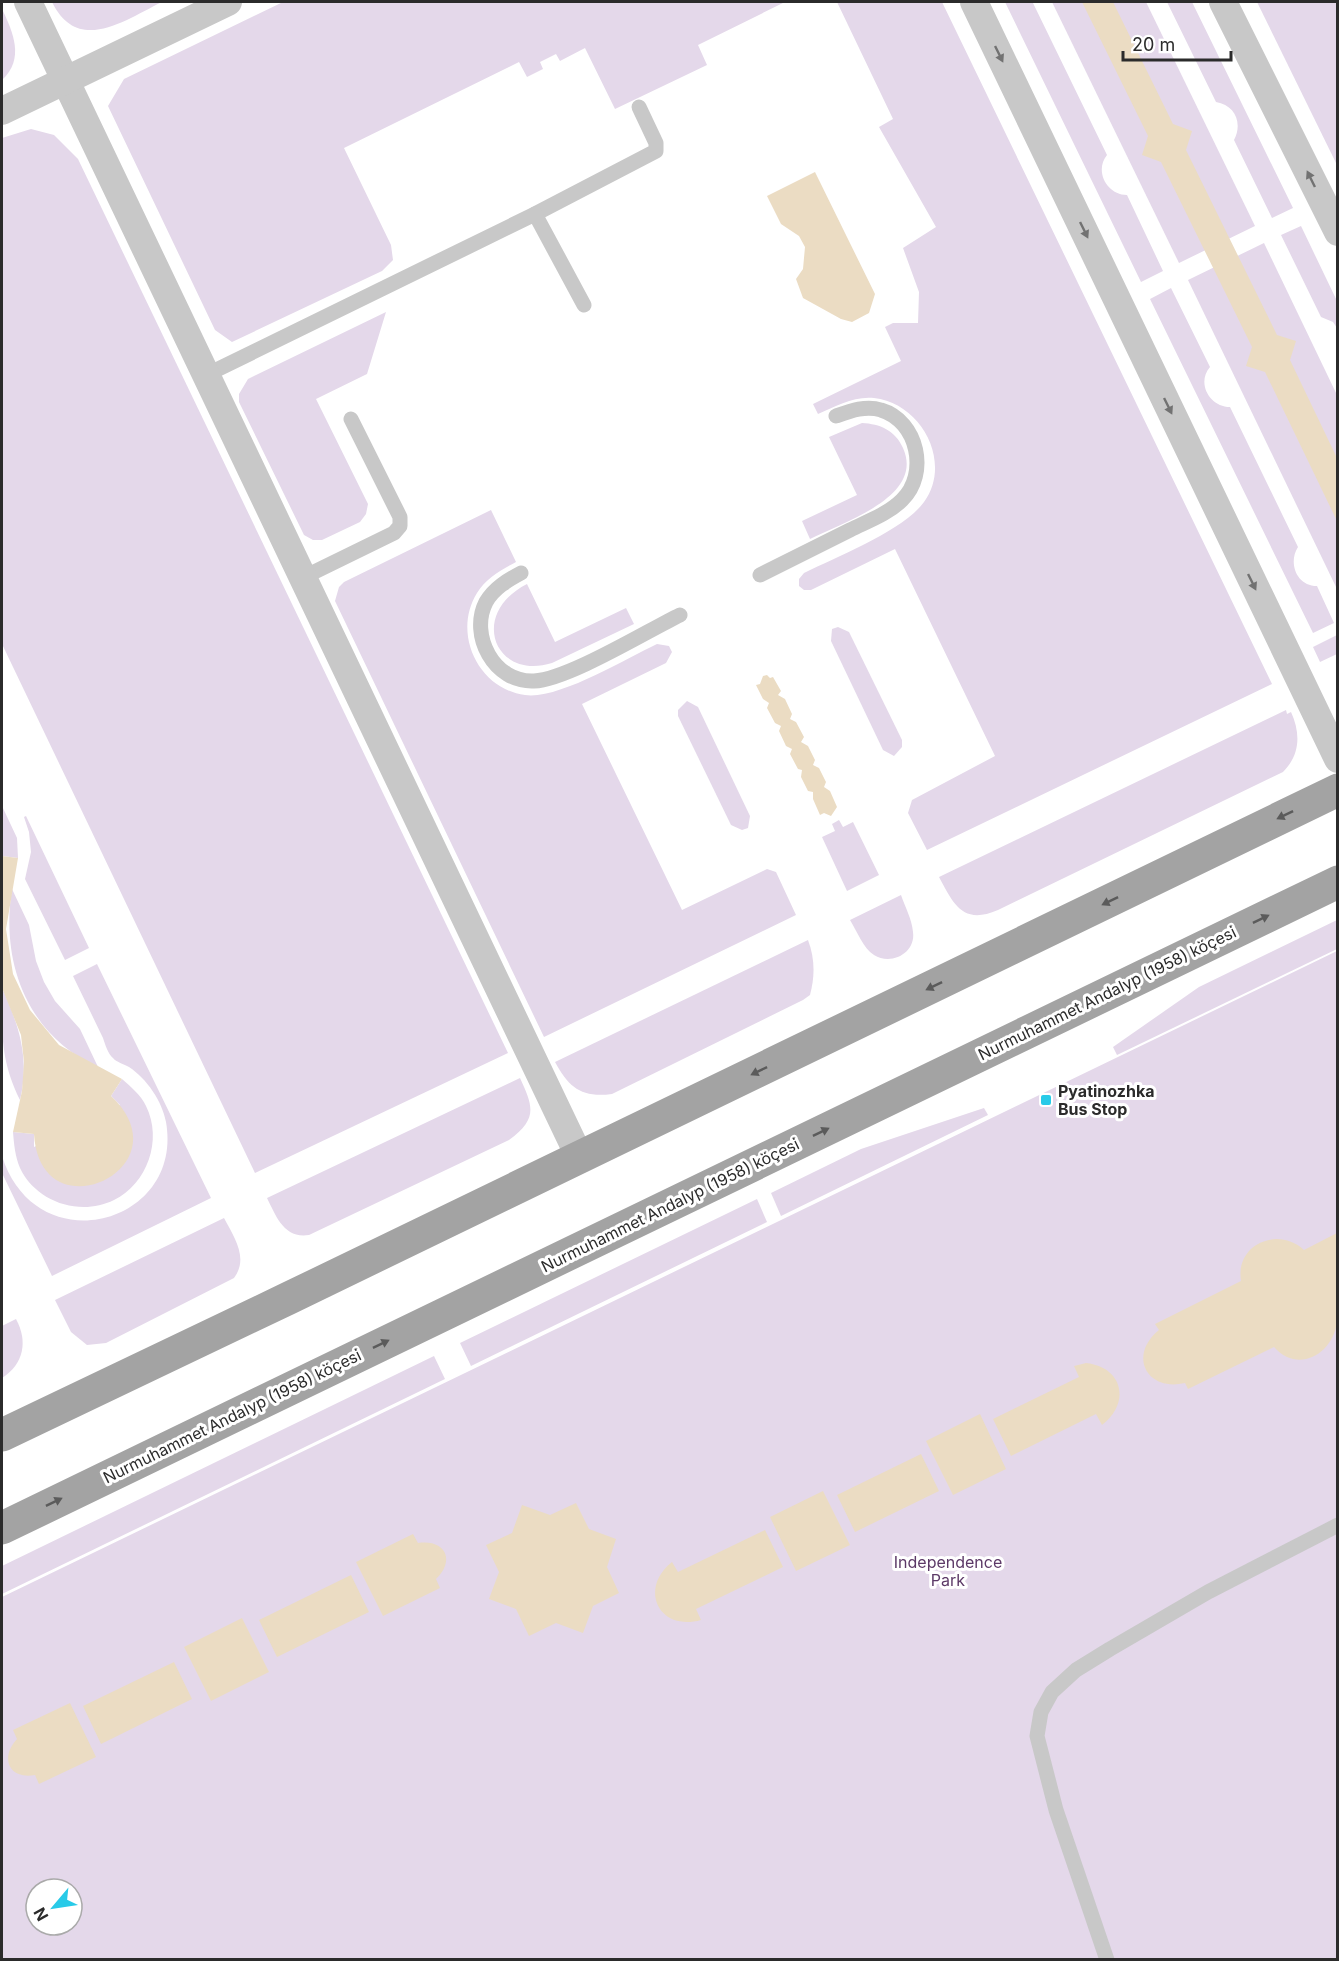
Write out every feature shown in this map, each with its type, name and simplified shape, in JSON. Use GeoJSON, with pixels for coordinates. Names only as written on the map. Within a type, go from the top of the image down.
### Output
{"type":"FeatureCollection","features":[{"type":"Feature","properties":{"kind":"main road"},"geometry":{"type":"LineString","coordinates":[[2,1435],[580,1158],[1338,790]]}},
{"type":"Feature","properties":{"kind":"main road","name":"Nurmuhammet Andalyp (1958) köçesi"},"geometry":{"type":"LineString","coordinates":[[2,1528],[1338,882]]}},
{"type":"Feature","properties":{"kind":"street"},"geometry":{"type":"LineString","coordinates":[[28,2],[580,1158]]}},
{"type":"Feature","properties":{"kind":"street"},"geometry":{"type":"LineString","coordinates":[[2,111],[228,2]]}},
{"type":"Feature","properties":{"kind":"street"},"geometry":{"type":"LineString","coordinates":[[974,2],[1338,759]]}},
{"type":"Feature","properties":{"kind":"street"},"geometry":{"type":"LineString","coordinates":[[1223,2],[1338,232]]}},
{"type":"Feature","properties":{"kind":"lane"},"geometry":{"type":"LineString","coordinates":[[206,375],[651,156],[656,151],[656,143],[639,107]]}},
{"type":"Feature","properties":{"kind":"lane"},"geometry":{"type":"LineString","coordinates":[[535,214],[584,305]]}},
{"type":"Feature","properties":{"kind":"lane"},"geometry":{"type":"LineString","coordinates":[[760,575],[888,512],[911,490],[918,459],[913,441],[899,420],[875,408],[852,410],[836,416]]}},
{"type":"Feature","properties":{"kind":"lane"},"geometry":{"type":"LineString","coordinates":[[302,578],[394,533],[400,526],[400,517],[351,418]]}},
{"type":"Feature","properties":{"kind":"lane"},"geometry":{"type":"LineString","coordinates":[[521,573],[496,588],[486,602],[481,617],[481,634],[489,658],[501,670],[516,678],[532,681],[563,674],[680,615]]}},
{"type":"Feature","properties":{"kind":"lane"},"geometry":{"type":"LineString","coordinates":[[1107,1959],[1053,1800],[1036,1736],[1041,1712],[1052,1692],[1076,1670],[1110,1648],[1228,1581],[1338,1525]]}},
{"type":"Feature","properties":{"kind":"green space"},"geometry":{"type":"Polygon","coordinates":[[[52,2],[162,2],[118,24],[103,29],[88,30],[75,27],[63,18],[52,2]]]}},
{"type":"Feature","properties":{"kind":"green space"},"geometry":{"type":"Polygon","coordinates":[[[283,2],[785,2],[698,45],[707,65],[615,109],[585,48],[560,61],[556,54],[540,62],[543,69],[527,77],[519,62],[344,148],[391,245],[393,260],[382,271],[232,342],[215,330],[108,106],[124,79],[283,2]]]}},
{"type":"Feature","properties":{"kind":"green space"},"geometry":{"type":"Polygon","coordinates":[[[837,2],[942,2],[1272,684],[927,850],[908,813],[912,800],[995,756],[895,549],[811,590],[804,590],[799,586],[799,579],[804,573],[886,533],[914,513],[924,502],[932,486],[935,470],[928,437],[906,411],[891,402],[874,398],[859,399],[845,402],[818,414],[813,404],[901,361],[885,327],[893,323],[918,323],[919,292],[903,248],[936,227],[879,127],[893,119],[837,2]]]}},
{"type":"Feature","properties":{"kind":"green space"},"geometry":{"type":"Polygon","coordinates":[[[1005,2],[1033,3],[1107,155],[1103,161],[1102,175],[1108,187],[1127,195],[1163,271],[1141,282],[1005,2]]]}},
{"type":"Feature","properties":{"kind":"green space"},"geometry":{"type":"Polygon","coordinates":[[[1052,2],[1146,2],[1255,226],[1179,263],[1052,2]]]}},
{"type":"Feature","properties":{"kind":"green space"},"geometry":{"type":"Polygon","coordinates":[[[1167,2],[1192,2],[1293,208],[1272,218],[1234,140],[1238,127],[1236,116],[1228,107],[1216,102],[1167,2]]]}},
{"type":"Feature","properties":{"kind":"green space"},"geometry":{"type":"Polygon","coordinates":[[[1257,2],[1337,2],[1337,165],[1257,2]]]}},
{"type":"Feature","properties":{"kind":"green space"},"geometry":{"type":"Polygon","coordinates":[[[2,9],[13,36],[15,54],[9,72],[2,80],[2,9]]]}},
{"type":"Feature","properties":{"kind":"green space"},"geometry":{"type":"Polygon","coordinates":[[[31,129],[54,135],[78,159],[508,1053],[255,1173],[2,644],[2,138],[31,129]]]}},
{"type":"Feature","properties":{"kind":"green space"},"geometry":{"type":"Polygon","coordinates":[[[1301,226],[1337,301],[1337,328],[1333,322],[1321,317],[1281,235],[1301,226]]]}},
{"type":"Feature","properties":{"kind":"green space"},"geometry":{"type":"Polygon","coordinates":[[[1264,243],[1337,395],[1337,589],[1188,280],[1264,243]]]}},
{"type":"Feature","properties":{"kind":"green space"},"geometry":{"type":"Polygon","coordinates":[[[1171,288],[1210,367],[1204,380],[1207,393],[1216,403],[1230,407],[1298,547],[1294,559],[1296,572],[1304,582],[1317,586],[1334,623],[1313,633],[1150,299],[1171,288]]]}},
{"type":"Feature","properties":{"kind":"green space"},"geometry":{"type":"Polygon","coordinates":[[[386,312],[367,374],[316,399],[368,504],[366,514],[360,522],[322,540],[313,540],[304,535],[239,402],[239,394],[248,379],[386,312]]]}},
{"type":"Feature","properties":{"kind":"green space"},"geometry":{"type":"Polygon","coordinates":[[[862,423],[886,429],[900,442],[907,465],[902,480],[892,494],[877,506],[810,539],[802,521],[857,495],[829,437],[862,423]]]}},
{"type":"Feature","properties":{"kind":"green space"},"geometry":{"type":"Polygon","coordinates":[[[491,510],[516,562],[499,571],[485,583],[477,593],[470,609],[467,625],[469,641],[474,657],[483,671],[508,691],[539,695],[573,685],[657,644],[669,646],[672,652],[666,663],[582,704],[682,910],[767,869],[776,872],[796,915],[544,1037],[335,601],[339,587],[344,582],[491,510]]]}},
{"type":"Feature","properties":{"kind":"green space"},"geometry":{"type":"Polygon","coordinates":[[[527,584],[555,642],[626,608],[634,624],[552,663],[532,666],[516,662],[503,654],[496,642],[494,627],[498,612],[509,597],[527,584]]]}},
{"type":"Feature","properties":{"kind":"green space"},"geometry":{"type":"Polygon","coordinates":[[[838,627],[849,632],[902,740],[902,747],[894,756],[883,750],[831,641],[832,629],[838,627]]]}},
{"type":"Feature","properties":{"kind":"green space"},"geometry":{"type":"Polygon","coordinates":[[[1337,635],[1337,654],[1320,662],[1313,647],[1337,635]]]}},
{"type":"Feature","properties":{"kind":"green space"},"geometry":{"type":"Polygon","coordinates":[[[687,701],[698,707],[750,816],[748,828],[742,830],[731,825],[678,716],[678,710],[687,701]]]}},
{"type":"Feature","properties":{"kind":"green space"},"geometry":{"type":"Polygon","coordinates":[[[1286,710],[1287,714],[1291,712],[1294,720],[1297,744],[1293,759],[1283,772],[998,910],[986,914],[968,914],[955,904],[939,877],[1286,710]]]}},
{"type":"Feature","properties":{"kind":"green space"},"geometry":{"type":"Polygon","coordinates":[[[2,806],[17,838],[18,858],[2,856],[2,806]]]}},
{"type":"Feature","properties":{"kind":"green space"},"geometry":{"type":"Polygon","coordinates":[[[26,816],[89,948],[65,960],[25,879],[31,852],[29,832],[24,817],[26,816]]]}},
{"type":"Feature","properties":{"kind":"green space"},"geometry":{"type":"Polygon","coordinates":[[[839,820],[843,827],[853,822],[879,875],[847,891],[822,837],[835,831],[832,824],[839,820]]]}},
{"type":"Feature","properties":{"kind":"green space"},"geometry":{"type":"Polygon","coordinates":[[[12,889],[29,925],[36,961],[44,982],[55,1001],[80,1029],[98,1067],[53,1037],[37,1017],[24,994],[15,970],[11,944],[9,917],[12,889]]]}},
{"type":"Feature","properties":{"kind":"green space"},"geometry":{"type":"Polygon","coordinates":[[[901,895],[913,932],[911,946],[901,956],[881,958],[867,948],[850,920],[901,895]]]}},
{"type":"Feature","properties":{"kind":"green space"},"geometry":{"type":"Polygon","coordinates":[[[1337,920],[1337,949],[1117,1055],[1113,1047],[1199,987],[1337,920]]]}},
{"type":"Feature","properties":{"kind":"green space"},"geometry":{"type":"Polygon","coordinates":[[[808,940],[813,967],[810,995],[612,1094],[592,1094],[578,1089],[571,1085],[555,1062],[808,940]]]}},
{"type":"Feature","properties":{"kind":"green space","name":"Independence Park"},"geometry":{"type":"Polygon","coordinates":[[[1337,951],[1337,1959],[2,1959],[2,1597],[1337,951]]]}},
{"type":"Feature","properties":{"kind":"green space"},"geometry":{"type":"Polygon","coordinates":[[[97,964],[211,1198],[52,1276],[2,1173],[2,1156],[20,1190],[44,1211],[74,1220],[104,1218],[131,1206],[153,1186],[166,1157],[166,1122],[157,1099],[142,1078],[110,1054],[73,976],[97,964]]]}},
{"type":"Feature","properties":{"kind":"green space"},"geometry":{"type":"Polygon","coordinates":[[[2,988],[21,1042],[24,1070],[20,1100],[9,1072],[4,1046],[2,988]]]}},
{"type":"Feature","properties":{"kind":"green space"},"geometry":{"type":"Polygon","coordinates":[[[520,1078],[528,1097],[530,1112],[524,1126],[509,1140],[309,1235],[300,1235],[287,1230],[274,1212],[267,1198],[520,1078]]]}},
{"type":"Feature","properties":{"kind":"green space"},"geometry":{"type":"Polygon","coordinates":[[[122,1079],[136,1091],[151,1119],[152,1146],[143,1172],[126,1193],[101,1205],[74,1206],[48,1198],[27,1180],[20,1168],[13,1132],[34,1134],[34,1147],[120,1105],[111,1096],[122,1079]]]}},
{"type":"Feature","properties":{"kind":"green space"},"geometry":{"type":"Polygon","coordinates":[[[984,1108],[988,1115],[781,1216],[771,1193],[861,1149],[984,1108]]]}},
{"type":"Feature","properties":{"kind":"green space"},"geometry":{"type":"Polygon","coordinates":[[[757,1199],[767,1222],[471,1366],[460,1343],[757,1199]]]}},
{"type":"Feature","properties":{"kind":"green space"},"geometry":{"type":"Polygon","coordinates":[[[224,1218],[236,1240],[240,1255],[240,1263],[234,1278],[106,1343],[87,1345],[71,1332],[55,1300],[224,1218]]]}},
{"type":"Feature","properties":{"kind":"green space"},"geometry":{"type":"Polygon","coordinates":[[[16,1319],[22,1336],[22,1352],[15,1366],[2,1378],[2,1326],[16,1319]]]}},
{"type":"Feature","properties":{"kind":"green space"},"geometry":{"type":"Polygon","coordinates":[[[434,1356],[445,1379],[2,1594],[2,1566],[434,1356]]]}},
{"type":"Feature","properties":{"kind":"shaded area"},"geometry":{"type":"Polygon","coordinates":[[[1082,2],[1113,2],[1173,124],[1192,131],[1186,150],[1277,335],[1296,341],[1290,360],[1337,458],[1337,521],[1265,372],[1246,366],[1252,347],[1161,162],[1142,155],[1148,136],[1082,2]]]}},
{"type":"Feature","properties":{"kind":"shaded area"},"geometry":{"type":"Polygon","coordinates":[[[815,172],[875,294],[869,313],[852,322],[841,319],[803,298],[796,279],[803,269],[805,247],[799,236],[781,224],[767,196],[815,172]]]}},
{"type":"Feature","properties":{"kind":"shaded area"},"geometry":{"type":"Polygon","coordinates":[[[767,675],[770,678],[773,677],[781,691],[778,695],[785,699],[792,714],[790,719],[796,722],[804,737],[801,742],[808,746],[815,760],[813,765],[819,768],[826,782],[824,787],[830,791],[837,807],[831,816],[824,813],[820,815],[813,799],[813,792],[808,791],[801,777],[802,770],[798,769],[790,754],[792,749],[786,746],[779,731],[781,726],[775,723],[767,708],[769,703],[763,699],[756,685],[760,684],[763,676],[767,675]]]}},
{"type":"Feature","properties":{"kind":"shaded area"},"geometry":{"type":"Polygon","coordinates":[[[2,856],[18,858],[6,929],[13,974],[30,1010],[59,1045],[122,1079],[111,1096],[130,1123],[132,1147],[122,1167],[104,1181],[81,1186],[59,1182],[42,1165],[34,1134],[13,1132],[22,1091],[24,1062],[21,1035],[2,988],[2,856]]]}},
{"type":"Feature","properties":{"kind":"shaded area"},"geometry":{"type":"Polygon","coordinates":[[[1337,1233],[1337,1322],[1329,1343],[1322,1351],[1313,1357],[1293,1359],[1283,1355],[1274,1347],[1188,1389],[1185,1383],[1171,1384],[1151,1377],[1143,1360],[1144,1350],[1159,1330],[1155,1324],[1241,1281],[1241,1268],[1251,1249],[1260,1243],[1282,1240],[1294,1243],[1304,1250],[1337,1233]]]}},
{"type":"Feature","properties":{"kind":"shaded area"},"geometry":{"type":"Polygon","coordinates":[[[1086,1363],[1108,1371],[1119,1387],[1117,1407],[1111,1416],[1102,1425],[1096,1414],[1011,1456],[993,1419],[1079,1377],[1074,1366],[1086,1363]]]}},
{"type":"Feature","properties":{"kind":"shaded area"},"geometry":{"type":"Polygon","coordinates":[[[980,1414],[1006,1469],[953,1495],[926,1441],[980,1414]]]}},
{"type":"Feature","properties":{"kind":"shaded area"},"geometry":{"type":"Polygon","coordinates":[[[921,1454],[939,1491],[855,1532],[837,1495],[921,1454]]]}},
{"type":"Feature","properties":{"kind":"shaded area"},"geometry":{"type":"Polygon","coordinates":[[[823,1491],[850,1545],[796,1571],[770,1517],[823,1491]]]}},
{"type":"Feature","properties":{"kind":"shaded area"},"geometry":{"type":"Polygon","coordinates":[[[576,1503],[589,1529],[616,1539],[607,1567],[619,1593],[593,1606],[583,1633],[556,1623],[529,1636],[516,1609],[489,1599],[499,1572],[486,1545],[512,1533],[522,1505],[550,1515],[576,1503]]]}},
{"type":"Feature","properties":{"kind":"shaded area"},"geometry":{"type":"Polygon","coordinates":[[[765,1530],[783,1567],[696,1609],[701,1620],[686,1622],[674,1620],[664,1614],[658,1606],[655,1595],[656,1584],[672,1562],[678,1572],[765,1530]]]}},
{"type":"Feature","properties":{"kind":"shaded area"},"geometry":{"type":"Polygon","coordinates":[[[413,1534],[418,1543],[435,1544],[445,1552],[445,1565],[436,1579],[440,1588],[383,1616],[356,1562],[413,1534]]]}},
{"type":"Feature","properties":{"kind":"shaded area"},"geometry":{"type":"Polygon","coordinates":[[[351,1575],[369,1612],[277,1657],[259,1620],[351,1575]]]}},
{"type":"Feature","properties":{"kind":"shaded area"},"geometry":{"type":"Polygon","coordinates":[[[242,1618],[269,1672],[211,1701],[184,1647],[242,1618]]]}},
{"type":"Feature","properties":{"kind":"shaded area"},"geometry":{"type":"Polygon","coordinates":[[[174,1662],[192,1699],[101,1744],[83,1706],[174,1662]]]}},
{"type":"Feature","properties":{"kind":"shaded area"},"geometry":{"type":"Polygon","coordinates":[[[70,1703],[96,1757],[39,1784],[35,1775],[26,1776],[13,1771],[8,1760],[12,1746],[17,1739],[13,1730],[70,1703]]]}},
{"type":"Feature","properties":{"kind":"place","name":"Pyatinozhka Bus Stop"},"geometry":{"type":"Point","coordinates":[1046,1100]}}]}
